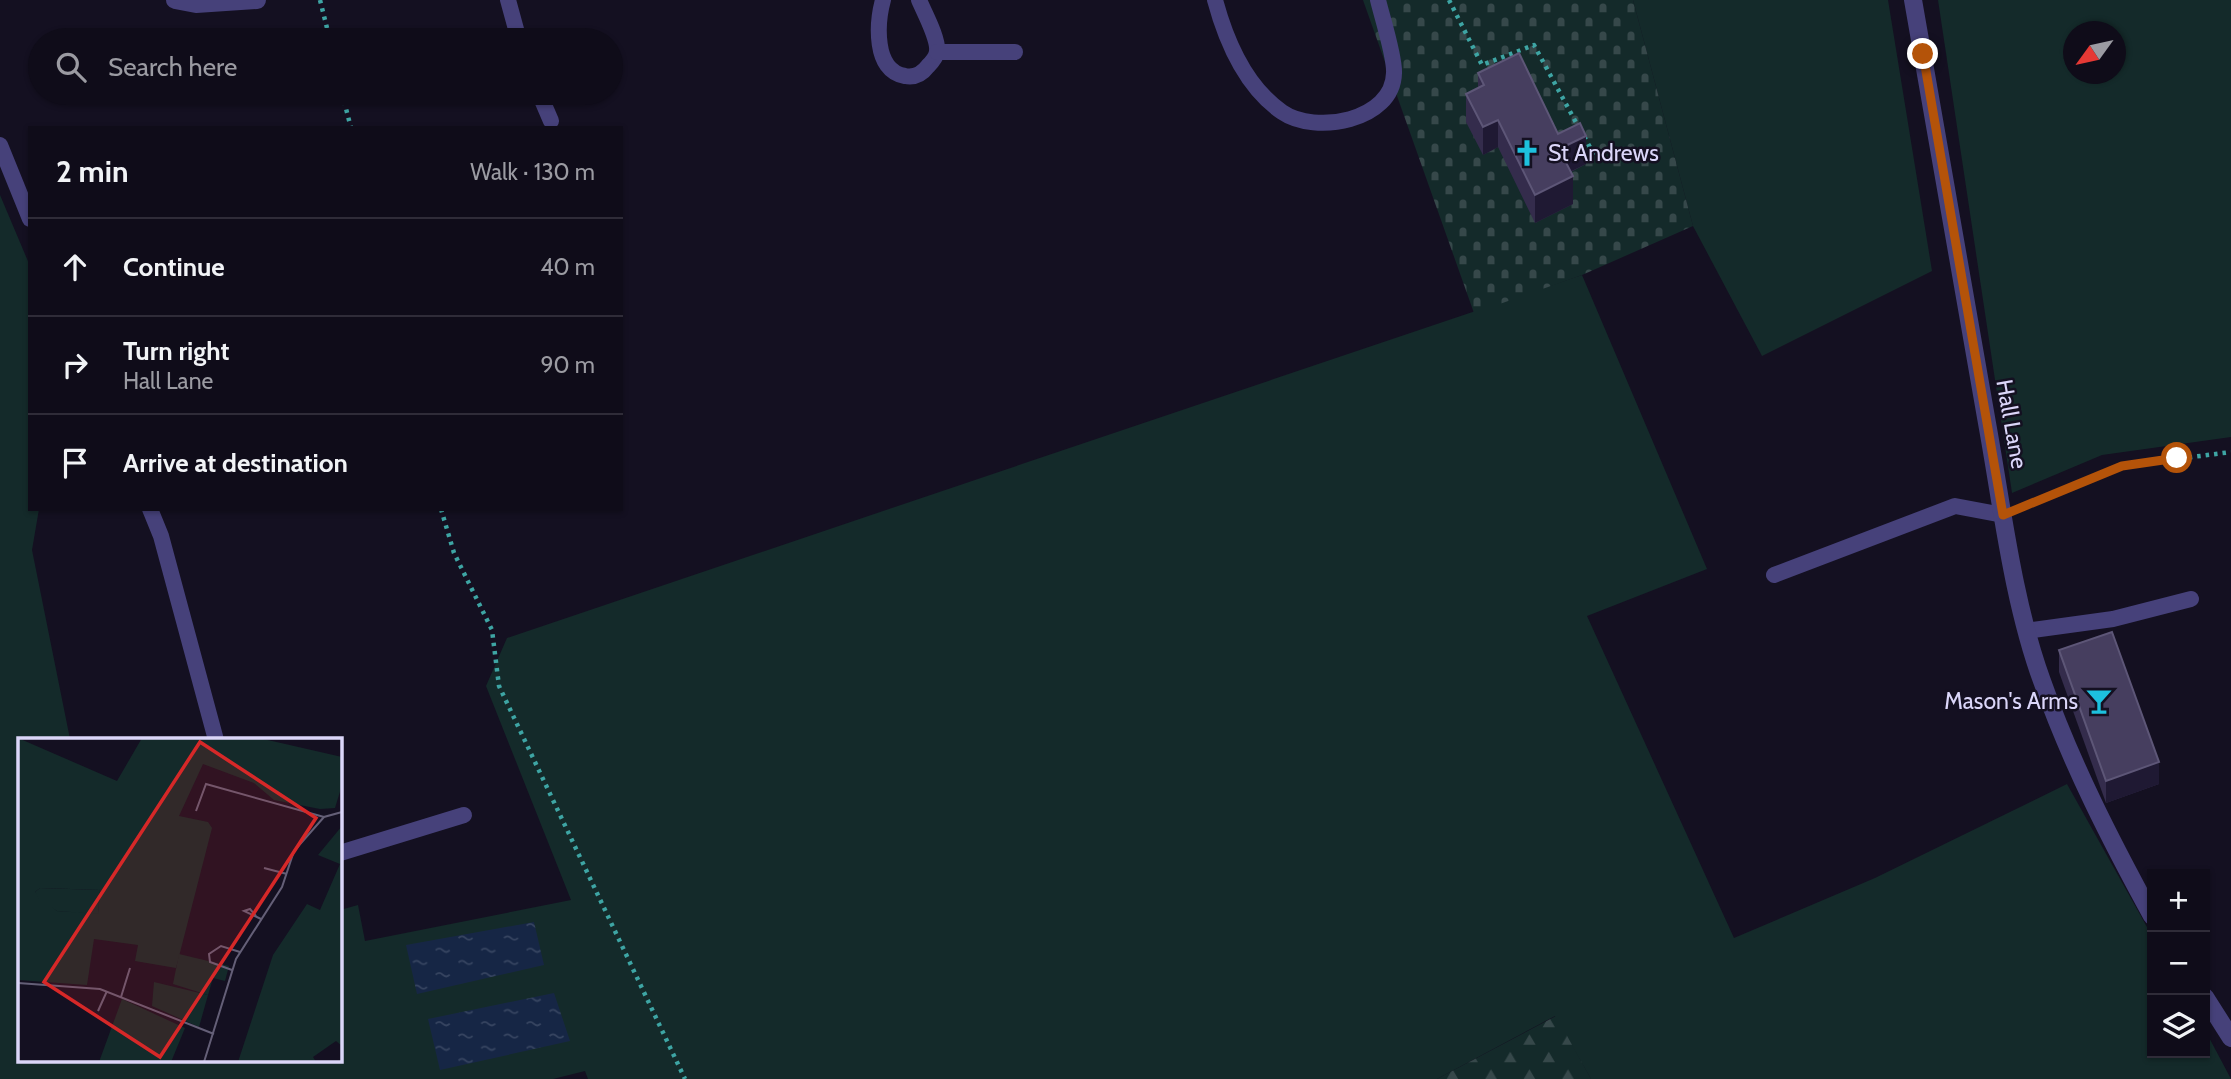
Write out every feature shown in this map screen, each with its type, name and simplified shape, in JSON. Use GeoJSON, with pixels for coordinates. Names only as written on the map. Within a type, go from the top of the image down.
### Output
{"type":"FeatureCollection","features":[{"type":"Feature","properties":{"kind":"street"},"geometry":{"type":"LineString","coordinates":[[175,0],[196,4],[257,0]]}},
{"type":"Feature","properties":{"kind":"street","name":"Hall Lane"},"geometry":{"type":"LineString","coordinates":[[1913,0],[2003,515],[2026,631],[2042,681],[2073,757],[2117,851],[2147,907]]}},
{"type":"Feature","properties":{"kind":"street"},"geometry":{"type":"LineString","coordinates":[[2210,1005],[2231,1038]]}},
{"type":"Feature","properties":{"kind":"lane"},"geometry":{"type":"LineString","coordinates":[[508,0],[516,28]]}},
{"type":"Feature","properties":{"kind":"lane"},"geometry":{"type":"LineString","coordinates":[[883,0],[878,20],[883,56],[892,71],[915,77],[925,70],[937,52],[936,41],[919,0]]}},
{"type":"Feature","properties":{"kind":"lane"},"geometry":{"type":"LineString","coordinates":[[1215,0],[1222,27],[1247,74],[1273,105],[1303,122],[1343,120],[1364,114],[1382,101],[1389,92],[1395,73],[1378,0]]}},
{"type":"Feature","properties":{"kind":"lane"},"geometry":{"type":"LineString","coordinates":[[937,52],[1015,52]]}},
{"type":"Feature","properties":{"kind":"lane"},"geometry":{"type":"LineString","coordinates":[[544,105],[551,121]]}},
{"type":"Feature","properties":{"kind":"lane"},"geometry":{"type":"LineString","coordinates":[[0,145],[28,214]]}},
{"type":"Feature","properties":{"kind":"lane"},"geometry":{"type":"LineString","coordinates":[[1774,575],[1955,506],[2003,515]]}},
{"type":"Feature","properties":{"kind":"lane"},"geometry":{"type":"LineString","coordinates":[[151,511],[161,536],[215,738]]}},
{"type":"Feature","properties":{"kind":"lane"},"geometry":{"type":"LineString","coordinates":[[2026,631],[2113,619],[2191,599]]}},
{"type":"Feature","properties":{"kind":"lane"},"geometry":{"type":"LineString","coordinates":[[341,853],[464,815]]}},
{"type":"Feature","properties":{"kind":"path"},"geometry":{"type":"LineString","coordinates":[[320,0],[327,28]]}},
{"type":"Feature","properties":{"kind":"path"},"geometry":{"type":"LineString","coordinates":[[1449,0],[1482,65],[1534,44],[1593,153],[1584,158]]}},
{"type":"Feature","properties":{"kind":"path"},"geometry":{"type":"LineString","coordinates":[[345,105],[350,126]]}},
{"type":"Feature","properties":{"kind":"path"},"geometry":{"type":"LineString","coordinates":[[2003,515],[2122,466],[2231,452]]}},
{"type":"Feature","properties":{"kind":"path"},"geometry":{"type":"LineString","coordinates":[[441,511],[454,553],[492,630],[499,686],[685,1079]]}},
{"type":"Feature","properties":{"kind":"green space"},"geometry":{"type":"Polygon","coordinates":[[[1363,0],[1633,0],[1693,226],[1582,275],[1474,313],[1363,0]]]}},
{"type":"Feature","properties":{"kind":"green space"},"geometry":{"type":"Polygon","coordinates":[[[1633,0],[1888,0],[1932,271],[1762,356],[1693,226],[1633,0]]]}},
{"type":"Feature","properties":{"kind":"green space"},"geometry":{"type":"Polygon","coordinates":[[[1938,0],[2231,0],[2231,437],[2102,455],[2012,493],[1938,0]]]}},
{"type":"Feature","properties":{"kind":"green space"},"geometry":{"type":"Polygon","coordinates":[[[0,195],[28,261],[28,511],[39,511],[32,550],[70,738],[18,738],[18,1062],[341,1062],[341,910],[358,905],[365,941],[571,900],[486,686],[507,638],[1582,275],[1707,569],[1587,616],[1734,938],[1875,878],[2067,784],[2147,927],[2147,1058],[2210,1058],[2210,1039],[2231,1079],[1591,1079],[1555,1016],[1437,1079],[588,1079],[585,1071],[553,1079],[0,1079],[0,195]]]}},
{"type":"Feature","properties":{"kind":"green space"},"geometry":{"type":"Polygon","coordinates":[[[1556,1016],[1591,1079],[1437,1079],[1556,1016]]]}},
{"type":"Feature","properties":{"kind":"water"},"geometry":{"type":"Polygon","coordinates":[[[534,922],[544,965],[417,994],[406,945],[534,922]]]}},
{"type":"Feature","properties":{"kind":"water"},"geometry":{"type":"Polygon","coordinates":[[[554,993],[570,1041],[440,1070],[428,1019],[554,993]]]}},
{"type":"Feature","properties":{"kind":"building"},"geometry":{"type":"Polygon","coordinates":[[[1519,53],[1558,134],[1580,123],[1586,136],[1559,149],[1573,176],[1535,195],[1498,120],[1483,127],[1466,94],[1484,85],[1478,73],[1519,53]]]}},
{"type":"Feature","properties":{"kind":"building","name":"Mason's Arms"},"geometry":{"type":"Polygon","coordinates":[[[2112,632],[2159,762],[2106,781],[2059,650],[2112,632]]]}},
{"type":"Feature","properties":{"kind":"place","name":"St Andrews"},"geometry":{"type":"Point","coordinates":[1527,153]}},
{"type":"Feature","properties":{"kind":"place","name":"Mason's Arms"},"geometry":{"type":"Point","coordinates":[2099,701]}},
{"type":"Feature","properties":{"kind":"route"},"geometry":{"type":"LineString","coordinates":[[1923,54],[2003,515],[2122,466],[2177,458]]}}]}
